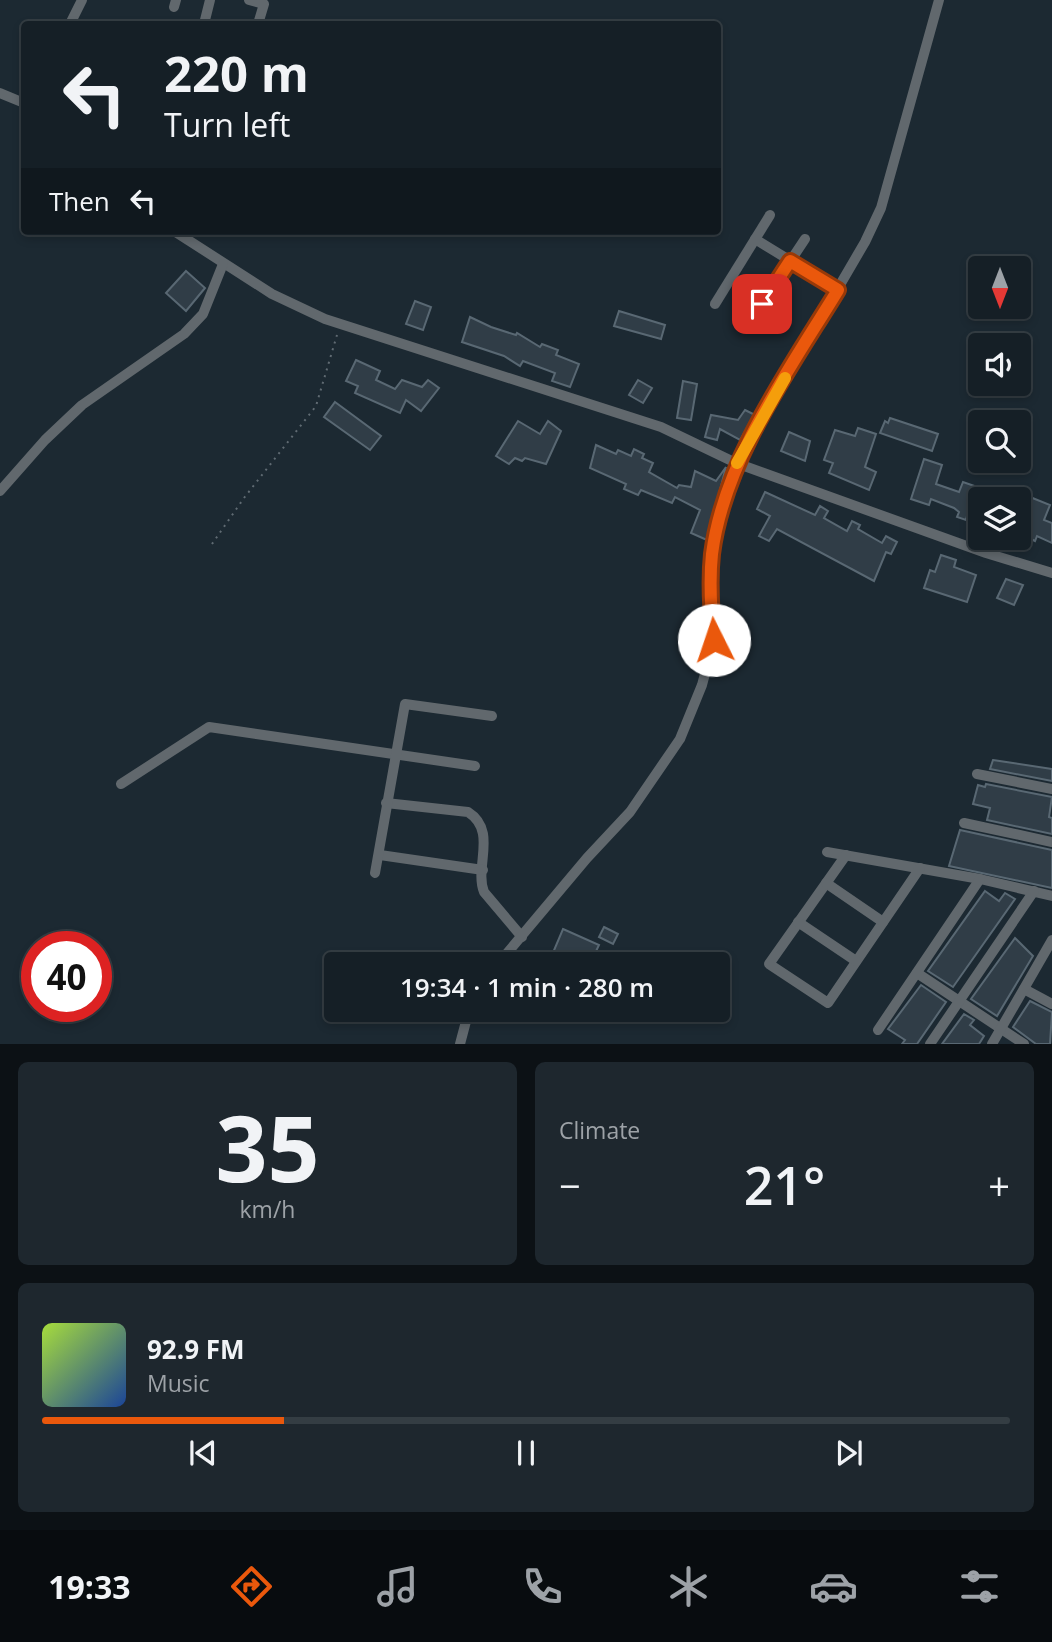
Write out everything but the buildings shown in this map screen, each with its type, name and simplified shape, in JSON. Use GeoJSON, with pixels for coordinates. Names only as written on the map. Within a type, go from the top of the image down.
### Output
{"type":"FeatureCollection","features":[{"type":"Feature","properties":{"kind":"street"},"geometry":{"type":"LineString","coordinates":[[72,21],[82,0]]}},
{"type":"Feature","properties":{"kind":"street"},"geometry":{"type":"LineString","coordinates":[[205,21],[210,0]]}},
{"type":"Feature","properties":{"kind":"street"},"geometry":{"type":"LineString","coordinates":[[249,0],[264,4],[259,21]]}},
{"type":"Feature","properties":{"kind":"street"},"geometry":{"type":"LineString","coordinates":[[509,952],[587,858],[630,812],[680,739],[702,685],[714,640],[712,555],[719,518],[736,463],[838,290],[881,208],[939,0]]}},
{"type":"Feature","properties":{"kind":"street"},"geometry":{"type":"LineString","coordinates":[[0,93],[21,102]]}},
{"type":"Feature","properties":{"kind":"street"},"geometry":{"type":"LineString","coordinates":[[715,304],[770,215]]}},
{"type":"Feature","properties":{"kind":"street"},"geometry":{"type":"LineString","coordinates":[[180,235],[272,294],[341,324],[661,427],[736,463],[986,553],[1052,573]]}},
{"type":"Feature","properties":{"kind":"street"},"geometry":{"type":"LineString","coordinates":[[755,239],[838,290]]}},
{"type":"Feature","properties":{"kind":"street"},"geometry":{"type":"LineString","coordinates":[[748,325],[805,239]]}},
{"type":"Feature","properties":{"kind":"street"},"geometry":{"type":"LineString","coordinates":[[0,491],[45,440],[82,405],[184,334],[203,314],[223,264]]}},
{"type":"Feature","properties":{"kind":"street"},"geometry":{"type":"LineString","coordinates":[[375,873],[405,705],[492,716]]}},
{"type":"Feature","properties":{"kind":"street"},"geometry":{"type":"LineString","coordinates":[[121,784],[209,727],[475,766]]}},
{"type":"Feature","properties":{"kind":"street"},"geometry":{"type":"LineString","coordinates":[[977,774],[1052,789]]}},
{"type":"Feature","properties":{"kind":"street"},"geometry":{"type":"LineString","coordinates":[[386,803],[468,812],[475,817],[484,839],[484,892],[522,937]]}},
{"type":"Feature","properties":{"kind":"street"},"geometry":{"type":"LineString","coordinates":[[964,823],[1052,842]]}},
{"type":"Feature","properties":{"kind":"street"},"geometry":{"type":"LineString","coordinates":[[827,852],[980,878],[1052,896]]}},
{"type":"Feature","properties":{"kind":"street"},"geometry":{"type":"LineString","coordinates":[[380,855],[483,870]]}},
{"type":"Feature","properties":{"kind":"street"},"geometry":{"type":"LineString","coordinates":[[845,855],[769,964],[828,1003],[920,868]]}},
{"type":"Feature","properties":{"kind":"street"},"geometry":{"type":"LineString","coordinates":[[878,1030],[980,878]]}},
{"type":"Feature","properties":{"kind":"street"},"geometry":{"type":"LineString","coordinates":[[826,883],[883,922]]}},
{"type":"Feature","properties":{"kind":"street"},"geometry":{"type":"LineString","coordinates":[[930,1044],[1034,891]]}},
{"type":"Feature","properties":{"kind":"street"},"geometry":{"type":"LineString","coordinates":[[798,922],[856,961]]}},
{"type":"Feature","properties":{"kind":"street"},"geometry":{"type":"LineString","coordinates":[[992,1044],[1052,940]]}},
{"type":"Feature","properties":{"kind":"street"},"geometry":{"type":"LineString","coordinates":[[916,973],[1024,1044]]}},
{"type":"Feature","properties":{"kind":"street"},"geometry":{"type":"LineString","coordinates":[[1024,989],[1052,1004]]}},
{"type":"Feature","properties":{"kind":"street"},"geometry":{"type":"LineString","coordinates":[[460,1044],[466,1022]]}},
{"type":"Feature","properties":{"kind":"path"},"geometry":{"type":"LineString","coordinates":[[212,544],[244,498],[317,406],[341,324]]}},
{"type":"Feature","properties":{"kind":"slow traffic"},"geometry":{"type":"LineString","coordinates":[[737,463],[785,378]]}},
{"type":"Feature","properties":{"kind":"route"},"geometry":{"type":"LineString","coordinates":[[714,640],[711,604],[712,555],[719,518],[736,463],[838,290],[790,261],[762,304]]}}]}
